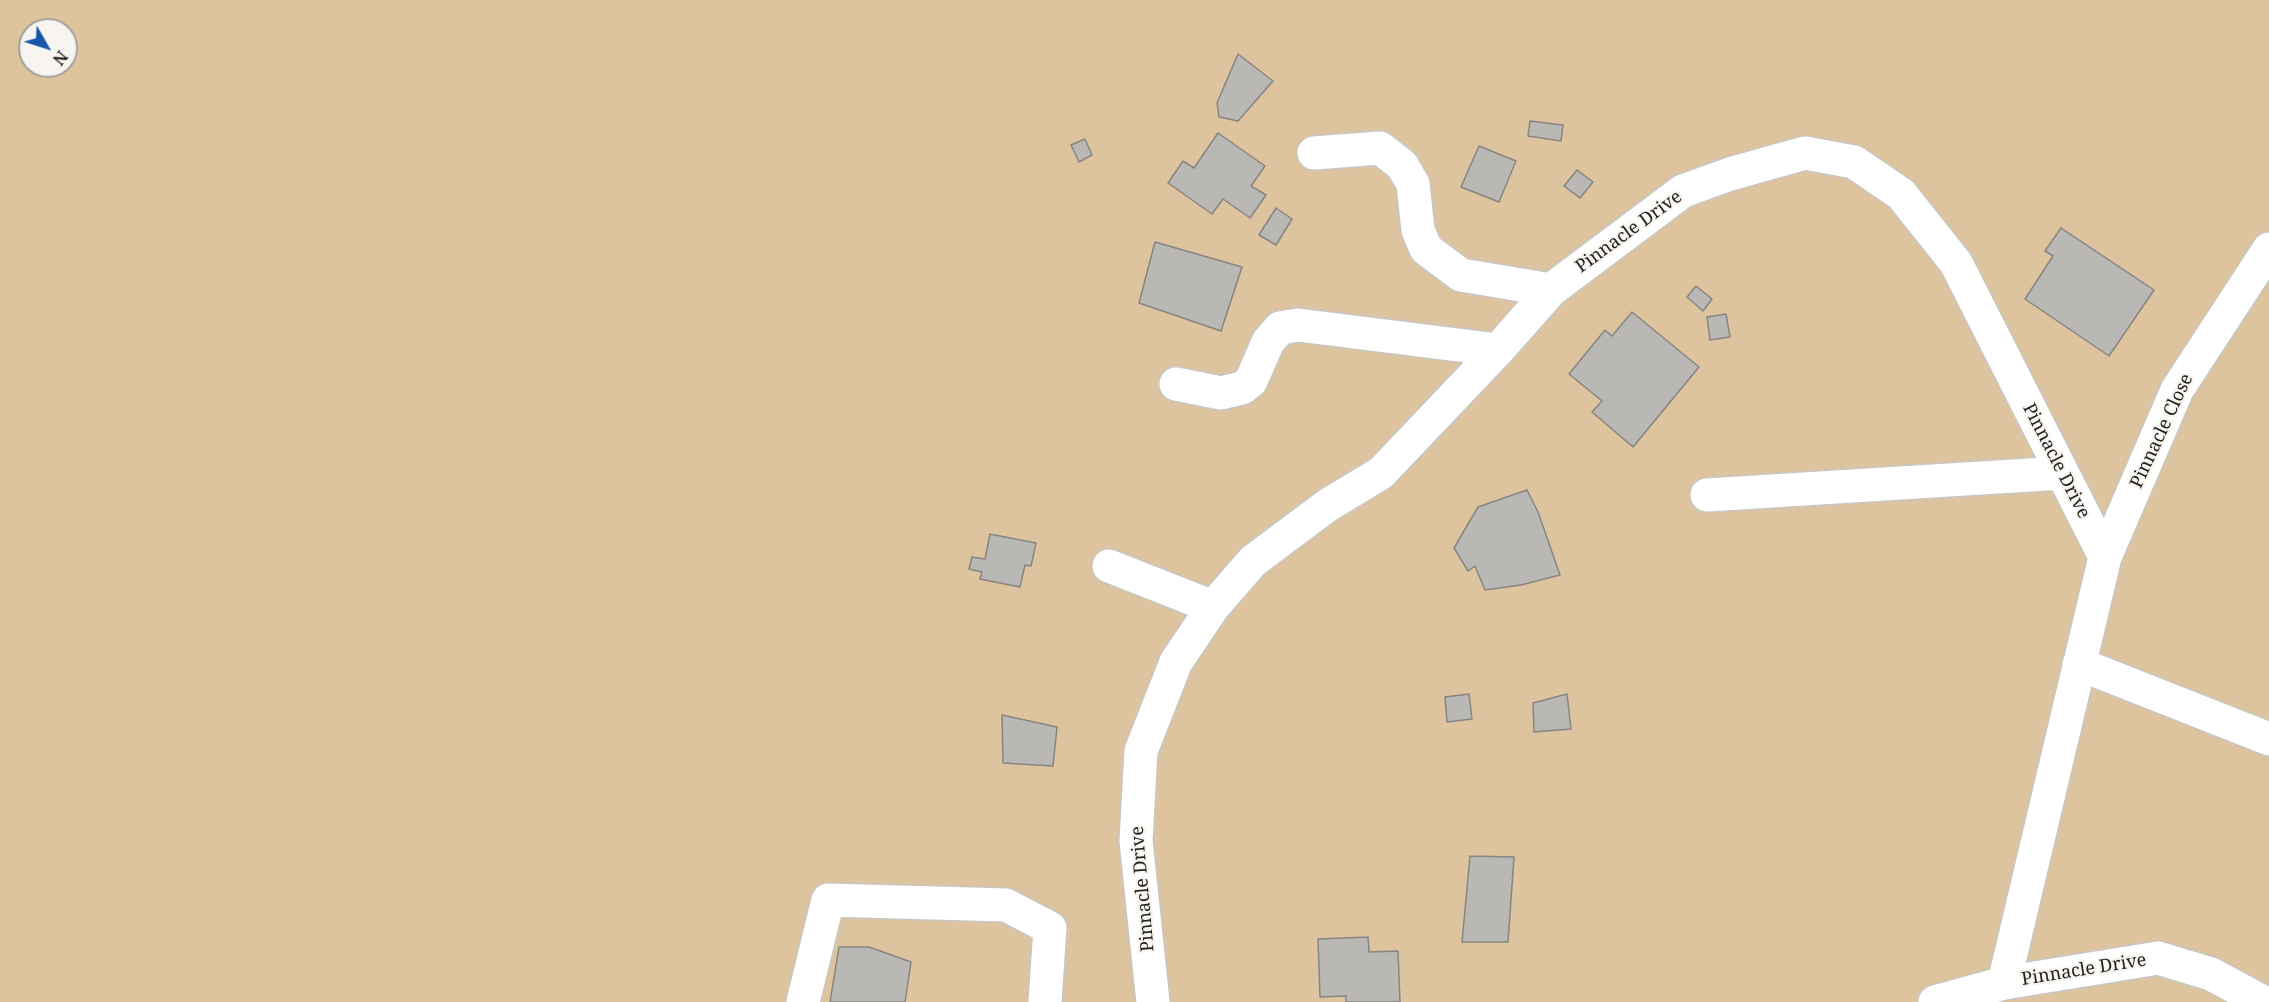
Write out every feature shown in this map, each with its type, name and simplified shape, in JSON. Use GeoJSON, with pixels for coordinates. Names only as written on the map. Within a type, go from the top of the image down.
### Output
{"type":"FeatureCollection","features":[{"type":"Feature","properties":{"kind":"street"},"geometry":{"type":"LineString","coordinates":[[1314,153],[1380,148],[1401,165],[1413,184],[1418,230],[1426,249],[1432,254],[1461,275],[1551,290]]}},
{"type":"Feature","properties":{"kind":"street","name":"Pinnacle Drive"},"geometry":{"type":"LineString","coordinates":[[1153,1002],[1136,841],[1141,751],[1176,662],[1213,607],[1253,561],[1328,505],[1381,473],[1498,350],[1551,290],[1683,192],[1730,174],[1805,153],[1854,162],[1901,194],[1956,263],[2104,557],[2004,983]]}},
{"type":"Feature","properties":{"kind":"street","name":"Pinnacle Close"},"geometry":{"type":"LineString","coordinates":[[2104,557],[2177,390],[2269,249]]}},
{"type":"Feature","properties":{"kind":"street"},"geometry":{"type":"LineString","coordinates":[[1176,384],[1221,393],[1242,388],[1251,381],[1268,342],[1280,328],[1298,325],[1498,350]]}},
{"type":"Feature","properties":{"kind":"street"},"geometry":{"type":"LineString","coordinates":[[1707,495],[2062,473]]}},
{"type":"Feature","properties":{"kind":"street"},"geometry":{"type":"LineString","coordinates":[[1109,566],[1213,607]]}},
{"type":"Feature","properties":{"kind":"street"},"geometry":{"type":"LineString","coordinates":[[2079,664],[2269,739]]}},
{"type":"Feature","properties":{"kind":"street"},"geometry":{"type":"LineString","coordinates":[[803,1002],[828,900],[1006,905],[1050,928],[1045,1002]]}},
{"type":"Feature","properties":{"kind":"street","name":"Pinnacle Drive"},"geometry":{"type":"LineString","coordinates":[[1935,1002],[2004,983],[2158,958],[2211,974],[2263,1002]]}},
{"type":"Feature","properties":{"kind":"shaded area"},"geometry":{"type":"Polygon","coordinates":[[[0,0],[2269,0],[2269,1002],[0,1002],[0,0]]]}},
{"type":"Feature","properties":{"kind":"building"},"geometry":{"type":"Polygon","coordinates":[[[1238,54],[1273,81],[1238,121],[1219,117],[1217,103],[1238,54]]]}},
{"type":"Feature","properties":{"kind":"building"},"geometry":{"type":"Polygon","coordinates":[[[1530,121],[1563,125],[1561,141],[1528,136],[1530,121]]]}},
{"type":"Feature","properties":{"kind":"building"},"geometry":{"type":"Polygon","coordinates":[[[1218,133],[1265,166],[1251,186],[1266,195],[1250,218],[1223,199],[1212,214],[1168,183],[1183,161],[1194,168],[1218,133]]]}},
{"type":"Feature","properties":{"kind":"building"},"geometry":{"type":"Polygon","coordinates":[[[1085,139],[1092,155],[1079,162],[1071,145],[1085,139]]]}},
{"type":"Feature","properties":{"kind":"building"},"geometry":{"type":"Polygon","coordinates":[[[1479,146],[1516,161],[1499,202],[1461,187],[1479,146]]]}},
{"type":"Feature","properties":{"kind":"building"},"geometry":{"type":"Polygon","coordinates":[[[1577,170],[1593,182],[1580,198],[1564,186],[1577,170]]]}},
{"type":"Feature","properties":{"kind":"building"},"geometry":{"type":"Polygon","coordinates":[[[1276,208],[1292,219],[1276,245],[1259,235],[1276,208]]]}},
{"type":"Feature","properties":{"kind":"building"},"geometry":{"type":"Polygon","coordinates":[[[2061,228],[2154,290],[2109,356],[2025,299],[2053,256],[2045,251],[2061,228]]]}},
{"type":"Feature","properties":{"kind":"building"},"geometry":{"type":"Polygon","coordinates":[[[1155,242],[1242,267],[1221,331],[1139,303],[1155,242]]]}},
{"type":"Feature","properties":{"kind":"building"},"geometry":{"type":"Polygon","coordinates":[[[1696,286],[1712,299],[1703,311],[1687,297],[1696,286]]]}},
{"type":"Feature","properties":{"kind":"building"},"geometry":{"type":"Polygon","coordinates":[[[1632,312],[1699,367],[1633,447],[1592,412],[1602,401],[1569,374],[1605,330],[1612,336],[1632,312]]]}},
{"type":"Feature","properties":{"kind":"building"},"geometry":{"type":"Polygon","coordinates":[[[1726,314],[1730,337],[1710,340],[1707,317],[1726,314]]]}},
{"type":"Feature","properties":{"kind":"building"},"geometry":{"type":"Polygon","coordinates":[[[1527,490],[1538,512],[1560,575],[1521,585],[1485,590],[1475,566],[1468,571],[1454,548],[1478,507],[1527,490]]]}},
{"type":"Feature","properties":{"kind":"building"},"geometry":{"type":"Polygon","coordinates":[[[990,534],[1036,543],[1031,566],[1025,565],[1020,587],[980,579],[982,572],[969,569],[972,557],[985,559],[990,534]]]}},
{"type":"Feature","properties":{"kind":"building"},"geometry":{"type":"Polygon","coordinates":[[[1469,694],[1472,719],[1447,722],[1445,697],[1469,694]]]}},
{"type":"Feature","properties":{"kind":"building"},"geometry":{"type":"Polygon","coordinates":[[[1567,694],[1571,729],[1534,732],[1533,703],[1567,694]]]}},
{"type":"Feature","properties":{"kind":"building"},"geometry":{"type":"Polygon","coordinates":[[[1002,715],[1057,727],[1053,766],[1003,763],[1002,715]]]}},
{"type":"Feature","properties":{"kind":"building"},"geometry":{"type":"Polygon","coordinates":[[[1470,856],[1514,857],[1508,942],[1462,942],[1470,856]]]}},
{"type":"Feature","properties":{"kind":"building"},"geometry":{"type":"Polygon","coordinates":[[[1368,937],[1369,952],[1398,951],[1400,1002],[1346,1002],[1346,996],[1320,997],[1318,939],[1368,937]]]}},
{"type":"Feature","properties":{"kind":"building"},"geometry":{"type":"Polygon","coordinates":[[[839,947],[869,947],[911,962],[905,1002],[830,1002],[839,947]]]}}]}
